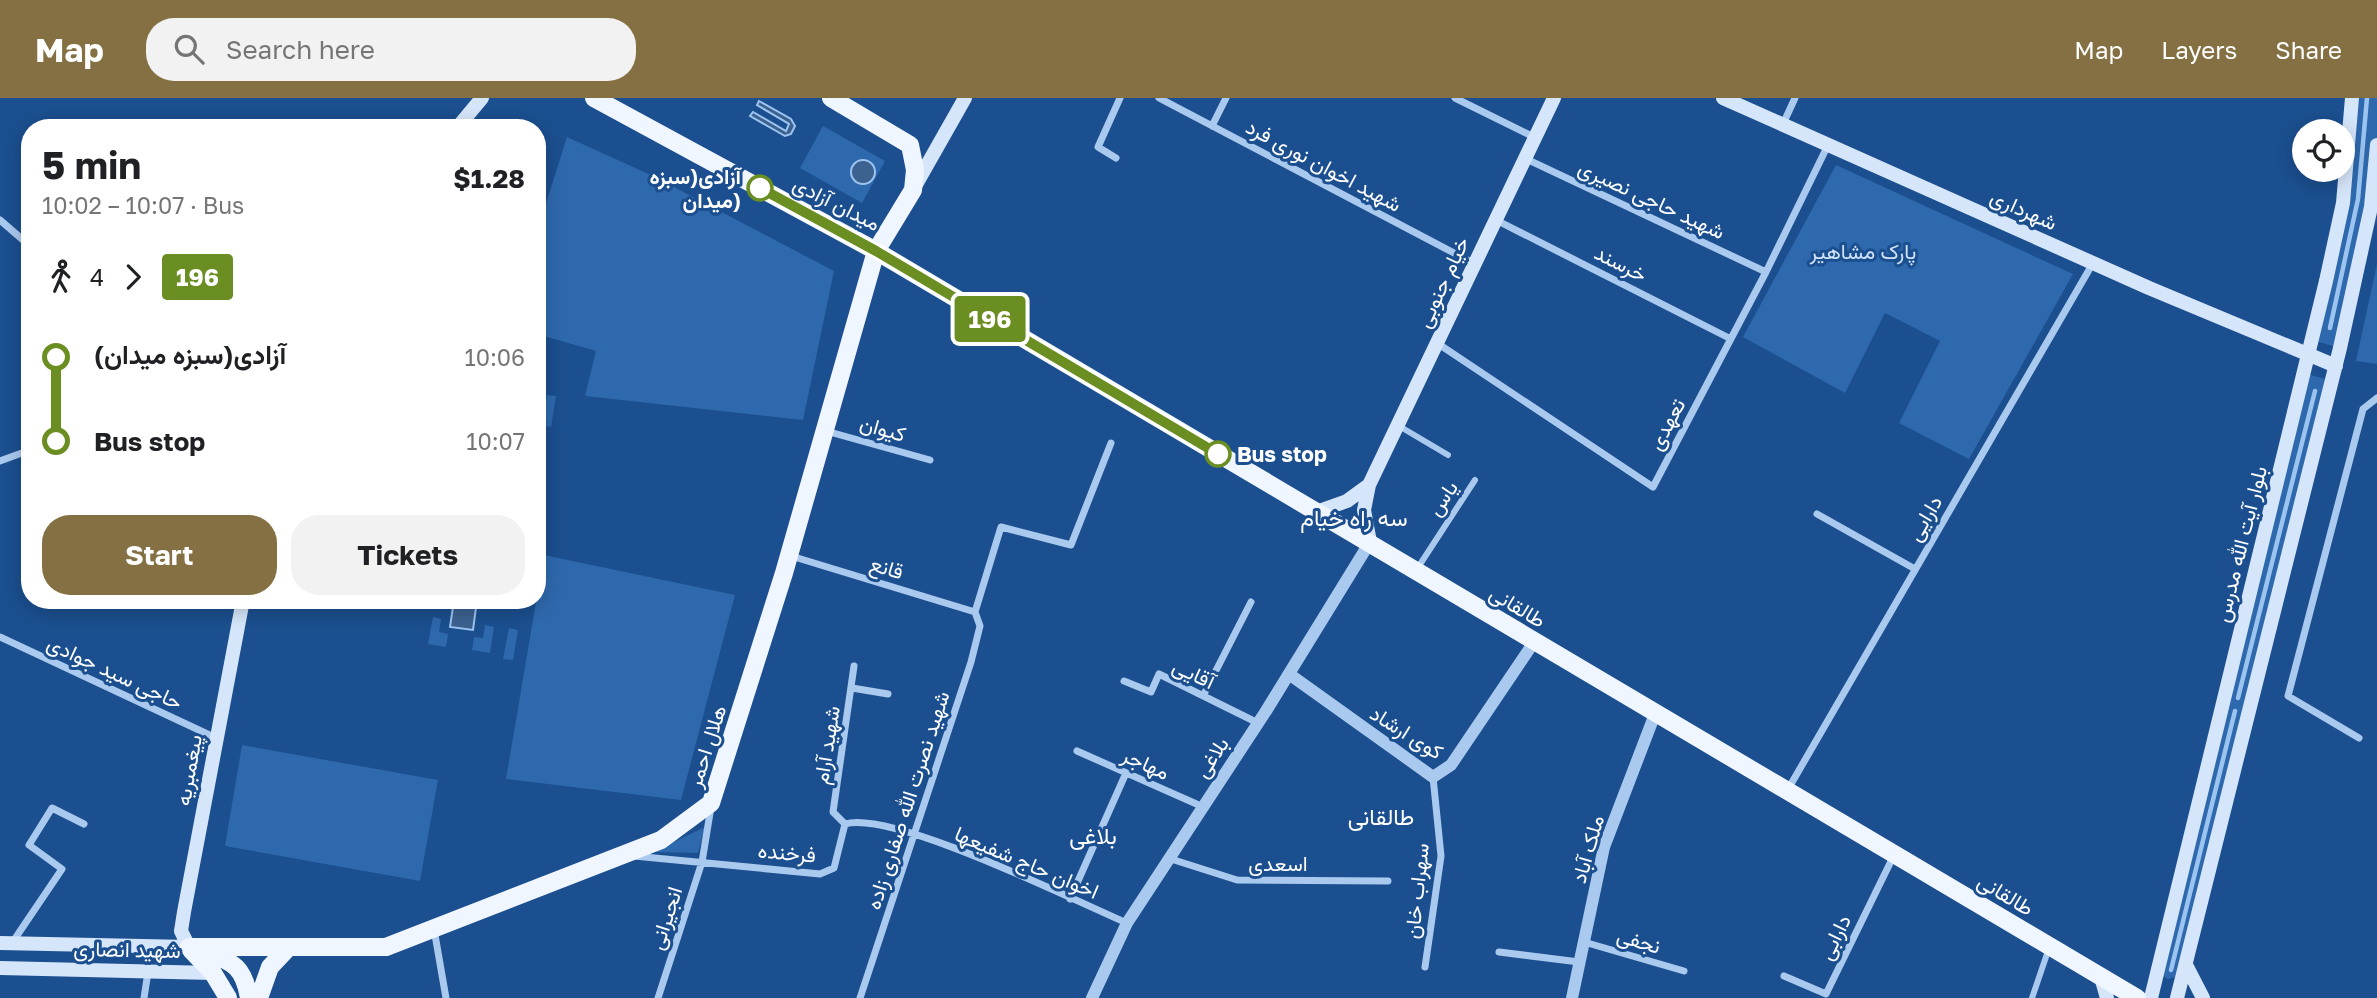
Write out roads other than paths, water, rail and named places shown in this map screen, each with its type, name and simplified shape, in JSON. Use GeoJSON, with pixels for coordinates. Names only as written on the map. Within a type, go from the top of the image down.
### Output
{"type":"FeatureCollection","features":[{"type":"Feature","properties":{"kind":"main road"},"geometry":{"type":"LineString","coordinates":[[464,119],[482,98]]}},
{"type":"Feature","properties":{"kind":"main road","name":"میدان آزادی"},"geometry":{"type":"LineString","coordinates":[[594,98],[876,251],[913,190]]}},
{"type":"Feature","properties":{"kind":"main road"},"geometry":{"type":"LineString","coordinates":[[831,98],[910,145],[915,170],[913,190]]}},
{"type":"Feature","properties":{"kind":"main road"},"geometry":{"type":"LineString","coordinates":[[913,190],[965,98]]}},
{"type":"Feature","properties":{"kind":"main road","name":"خیام جنوبی"},"geometry":{"type":"LineString","coordinates":[[1370,542],[1364,510],[1370,485],[1473,263],[1554,98]]}},
{"type":"Feature","properties":{"kind":"main road","name":"شهرداری"},"geometry":{"type":"LineString","coordinates":[[1723,98],[2336,366]]}},
{"type":"Feature","properties":{"kind":"main road","name":"بلوار آیت الله مدرس"},"geometry":{"type":"LineString","coordinates":[[2151,998],[2309,355],[2343,203],[2352,98]]}},
{"type":"Feature","properties":{"kind":"main road"},"geometry":{"type":"LineString","coordinates":[[2177,998],[2336,366],[2371,207],[2377,145]]}},
{"type":"Feature","properties":{"kind":"main road","name":"هلال احمر"},"geometry":{"type":"LineString","coordinates":[[189,947],[238,955],[288,949],[386,947],[661,839],[711,803],[789,555],[876,251]]}},
{"type":"Feature","properties":{"kind":"main road","name":"طالقانی"},"geometry":{"type":"LineString","coordinates":[[876,251],[2137,998]]}},
{"type":"Feature","properties":{"kind":"main road"},"geometry":{"type":"LineString","coordinates":[[1316,512],[1347,501],[1370,485]]}},
{"type":"Feature","properties":{"kind":"main road","name":"پیغمبریه"},"geometry":{"type":"LineString","coordinates":[[189,947],[181,931],[241,609]]}},
{"type":"Feature","properties":{"kind":"main road","name":"شهید انصاری"},"geometry":{"type":"LineString","coordinates":[[6,944],[189,947]]}},
{"type":"Feature","properties":{"kind":"main road"},"geometry":{"type":"LineString","coordinates":[[75,947],[75,971]]}},
{"type":"Feature","properties":{"kind":"main road"},"geometry":{"type":"LineString","coordinates":[[189,947],[213,973],[228,998]]}},
{"type":"Feature","properties":{"kind":"main road"},"geometry":{"type":"LineString","coordinates":[[260,998],[270,967],[288,949]]}},
{"type":"Feature","properties":{"kind":"main road"},"geometry":{"type":"LineString","coordinates":[[213,973],[238,955],[249,998]]}},
{"type":"Feature","properties":{"kind":"main road"},"geometry":{"type":"LineString","coordinates":[[2186,965],[2203,998]]}},
{"type":"Feature","properties":{"kind":"main road","name":"شهید انصاری"},"geometry":{"type":"LineString","coordinates":[[0,968],[213,973]]}},
{"type":"Feature","properties":{"kind":"main road"},"geometry":{"type":"LineString","coordinates":[[2101,977],[2107,998]]}},
{"type":"Feature","properties":{"kind":"street"},"geometry":{"type":"LineString","coordinates":[[1116,158],[1098,147],[1120,98]]}},
{"type":"Feature","properties":{"kind":"street","name":"شهید اخوان نوری فرد"},"geometry":{"type":"LineString","coordinates":[[1159,98],[1473,263]]}},
{"type":"Feature","properties":{"kind":"street"},"geometry":{"type":"LineString","coordinates":[[1212,126],[1226,98]]}},
{"type":"Feature","properties":{"kind":"street"},"geometry":{"type":"LineString","coordinates":[[1455,98],[1534,137]]}},
{"type":"Feature","properties":{"kind":"street"},"geometry":{"type":"LineString","coordinates":[[1782,125],[1795,98]]}},
{"type":"Feature","properties":{"kind":"street","name":"تعهدی"},"geometry":{"type":"LineString","coordinates":[[1437,343],[1653,487],[1766,272],[1828,145]]}},
{"type":"Feature","properties":{"kind":"street","name":"شهید حاجی نصیری"},"geometry":{"type":"LineString","coordinates":[[1524,158],[1766,272]]}},
{"type":"Feature","properties":{"kind":"street","name":"خرسند"},"geometry":{"type":"LineString","coordinates":[[1494,219],[1731,339]]}},
{"type":"Feature","properties":{"kind":"street"},"geometry":{"type":"LineString","coordinates":[[0,220],[21,238]]}},
{"type":"Feature","properties":{"kind":"street","name":"دارایی"},"geometry":{"type":"LineString","coordinates":[[1786,791],[2093,262]]}},
{"type":"Feature","properties":{"kind":"street"},"geometry":{"type":"LineString","coordinates":[[2359,738],[2288,696],[2363,408],[2377,398]]}},
{"type":"Feature","properties":{"kind":"street"},"geometry":{"type":"LineString","coordinates":[[1398,426],[1448,455]]}},
{"type":"Feature","properties":{"kind":"street","name":"کیوان"},"geometry":{"type":"LineString","coordinates":[[825,430],[930,460]]}},
{"type":"Feature","properties":{"kind":"street","name":"شهید نصرت الله صفاری زاده"},"geometry":{"type":"LineString","coordinates":[[860,998],[971,662],[980,626],[975,612],[1001,527],[1070,545],[1111,443]]}},
{"type":"Feature","properties":{"kind":"street"},"geometry":{"type":"LineString","coordinates":[[0,461],[21,453]]}},
{"type":"Feature","properties":{"kind":"street","name":"یاس"},"geometry":{"type":"LineString","coordinates":[[1416,570],[1475,480]]}},
{"type":"Feature","properties":{"kind":"street"},"geometry":{"type":"LineString","coordinates":[[1818,513],[1915,569]]}},
{"type":"Feature","properties":{"kind":"street","name":"بلاغی"},"geometry":{"type":"LineString","coordinates":[[1092,998],[1127,923],[1171,859],[1201,806],[1258,723],[1370,542]]}},
{"type":"Feature","properties":{"kind":"street","name":"قانع"},"geometry":{"type":"LineString","coordinates":[[789,555],[975,612]]}},
{"type":"Feature","properties":{"kind":"street"},"geometry":{"type":"LineString","coordinates":[[1203,696],[1251,602]]}},
{"type":"Feature","properties":{"kind":"street","name":"حاجی سید جوادی"},"geometry":{"type":"LineString","coordinates":[[0,637],[215,738]]}},
{"type":"Feature","properties":{"kind":"street","name":"کوی ارشاد"},"geometry":{"type":"LineString","coordinates":[[1289,674],[1433,777],[1451,765],[1534,642]]}},
{"type":"Feature","properties":{"kind":"street","name":"شهید آرام"},"geometry":{"type":"LineString","coordinates":[[845,824],[833,812],[854,666]]}},
{"type":"Feature","properties":{"kind":"street","name":"آقایی"},"geometry":{"type":"LineString","coordinates":[[1124,681],[1151,692],[1159,674],[1258,723]]}},
{"type":"Feature","properties":{"kind":"street"},"geometry":{"type":"LineString","coordinates":[[852,688],[888,694]]}},
{"type":"Feature","properties":{"kind":"street","name":"ملک آباد"},"geometry":{"type":"LineString","coordinates":[[1572,998],[1604,847],[1654,714]]}},
{"type":"Feature","properties":{"kind":"street","name":"مهاجر"},"geometry":{"type":"LineString","coordinates":[[1077,751],[1201,806]]}},
{"type":"Feature","properties":{"kind":"street"},"geometry":{"type":"LineString","coordinates":[[1070,899],[1126,773]]}},
{"type":"Feature","properties":{"kind":"street","name":"سهراب خان"},"geometry":{"type":"LineString","coordinates":[[1425,967],[1441,856],[1433,777]]}},
{"type":"Feature","properties":{"kind":"street","name":"انجیرانی"},"geometry":{"type":"LineString","coordinates":[[658,998],[702,862],[711,803]]}},
{"type":"Feature","properties":{"kind":"street"},"geometry":{"type":"LineString","coordinates":[[6,944],[62,869],[29,845],[31,838],[52,808],[84,824]]}},
{"type":"Feature","properties":{"kind":"street"},"geometry":{"type":"LineString","coordinates":[[845,824],[863,822],[914,833]]}},
{"type":"Feature","properties":{"kind":"street","name":"فرخنده"},"geometry":{"type":"LineString","coordinates":[[621,855],[828,873],[834,868],[845,824]]}},
{"type":"Feature","properties":{"kind":"street","name":"اخوان حاج شفیعها"},"geometry":{"type":"LineString","coordinates":[[914,833],[1127,923]]}},
{"type":"Feature","properties":{"kind":"street","name":"دارابی"},"geometry":{"type":"LineString","coordinates":[[1784,976],[1826,994],[1894,854]]}},
{"type":"Feature","properties":{"kind":"street","name":"اسعدی"},"geometry":{"type":"LineString","coordinates":[[1171,859],[1237,880],[1388,881]]}},
{"type":"Feature","properties":{"kind":"street"},"geometry":{"type":"LineString","coordinates":[[433,929],[446,998]]}},
{"type":"Feature","properties":{"kind":"street","name":"نجفی"},"geometry":{"type":"LineString","coordinates":[[1584,942],[1684,971]]}},
{"type":"Feature","properties":{"kind":"street"},"geometry":{"type":"LineString","coordinates":[[2032,998],[2049,946]]}},
{"type":"Feature","properties":{"kind":"street"},"geometry":{"type":"LineString","coordinates":[[1499,952],[1579,962]]}},
{"type":"Feature","properties":{"kind":"street"},"geometry":{"type":"LineString","coordinates":[[144,998],[148,972]]}},
{"type":"Feature","properties":{"kind":"waterway"},"geometry":{"type":"LineString","coordinates":[[2330,328],[2358,199],[2367,98]]}},
{"type":"Feature","properties":{"kind":"waterway"},"geometry":{"type":"LineString","coordinates":[[2238,698],[2315,391]]}},
{"type":"Feature","properties":{"kind":"waterway"},"geometry":{"type":"LineString","coordinates":[[2171,970],[2235,711]]}},
{"type":"Feature","properties":{"kind":"place","name":"آزادی(سبزه میدان)"},"geometry":{"type":"Point","coordinates":[760,188]}},
{"type":"Feature","properties":{"kind":"place","name":"Bus stop"},"geometry":{"type":"Point","coordinates":[1218,454]}},
{"type":"Feature","properties":{"kind":"district","name":"سه راه خیام"},"geometry":{"type":"Point","coordinates":[1354,517]}},
{"type":"Feature","properties":{"kind":"district","name":"طالقانی"},"geometry":{"type":"Point","coordinates":[1381,816]}},
{"type":"Feature","properties":{"kind":"district","name":"بلاغی"},"geometry":{"type":"Point","coordinates":[1093,835]}},
{"type":"Feature","properties":{"kind":"park label","name":"پارک مشاهیر"},"geometry":{"type":"Point","coordinates":[1863,251]}}]}
